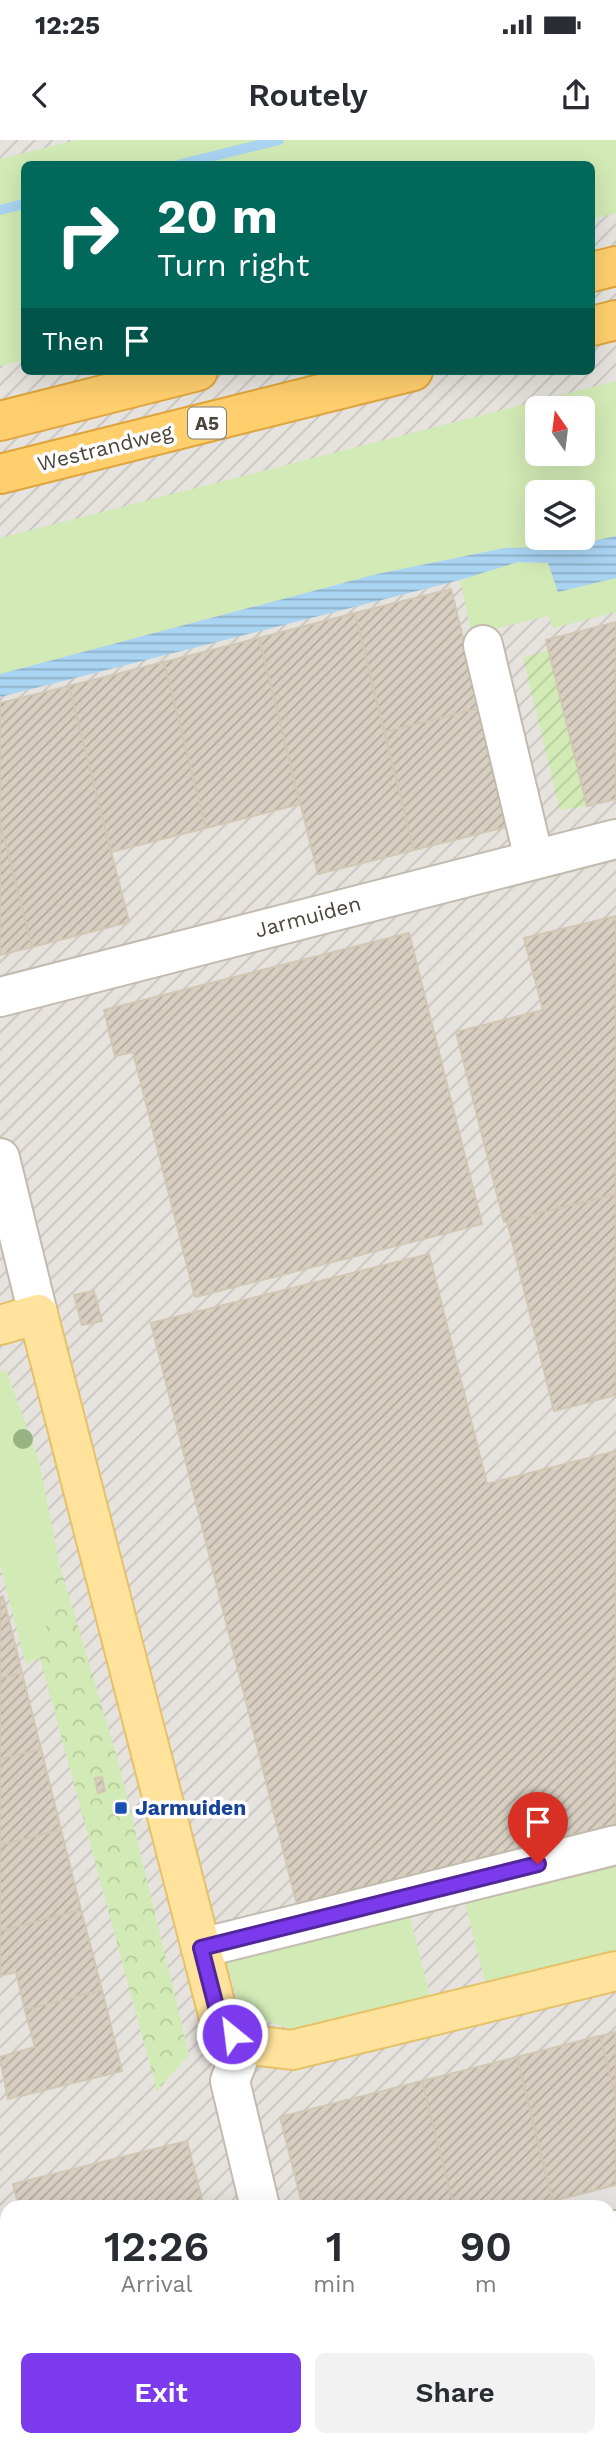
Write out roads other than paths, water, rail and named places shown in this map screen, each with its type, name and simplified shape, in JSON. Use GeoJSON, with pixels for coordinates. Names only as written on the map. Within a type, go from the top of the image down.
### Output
{"type":"FeatureCollection","features":[{"type":"Feature","properties":{"kind":"highway"},"geometry":{"type":"LineString","coordinates":[[595,271],[616,266]]}},
{"type":"Feature","properties":{"kind":"highway"},"geometry":{"type":"LineString","coordinates":[[595,325],[616,320]]}},
{"type":"Feature","properties":{"kind":"highway"},"geometry":{"type":"LineString","coordinates":[[0,421],[182,375]]}},
{"type":"Feature","properties":{"kind":"highway","name":"Westrandweg"},"geometry":{"type":"LineString","coordinates":[[0,474],[397,375]]}},
{"type":"Feature","properties":{"kind":"main road"},"geometry":{"type":"LineString","coordinates":[[0,1325],[38,1314],[220,2022],[244,2045],[292,2050],[616,1971]]}},
{"type":"Feature","properties":{"kind":"street"},"geometry":{"type":"LineString","coordinates":[[483,645],[534,859]]}},
{"type":"Feature","properties":{"kind":"street","name":"Jarmuiden"},"geometry":{"type":"LineString","coordinates":[[0,997],[616,839]]}},
{"type":"Feature","properties":{"kind":"street"},"geometry":{"type":"LineString","coordinates":[[0,1157],[38,1314]]}},
{"type":"Feature","properties":{"kind":"street"},"geometry":{"type":"LineString","coordinates":[[201,1948],[616,1845]]}},
{"type":"Feature","properties":{"kind":"street"},"geometry":{"type":"LineString","coordinates":[[244,2045],[230,2081],[258,2200]]}},
{"type":"Feature","properties":{"kind":"water"},"geometry":{"type":"Polygon","coordinates":[[[616,536],[616,578],[558,592],[548,563],[518,562],[460,580],[0,697],[0,674],[377,574],[505,548],[595,550],[595,541],[616,536]]]}},
{"type":"Feature","properties":{"kind":"waterway"},"geometry":{"type":"LineString","coordinates":[[193,161],[279,140]]}},
{"type":"Feature","properties":{"kind":"waterway"},"geometry":{"type":"LineString","coordinates":[[0,210],[21,205]]}},
{"type":"Feature","properties":{"kind":"place","name":"Jarmuiden"},"geometry":{"type":"Point","coordinates":[121,1808]}}]}
